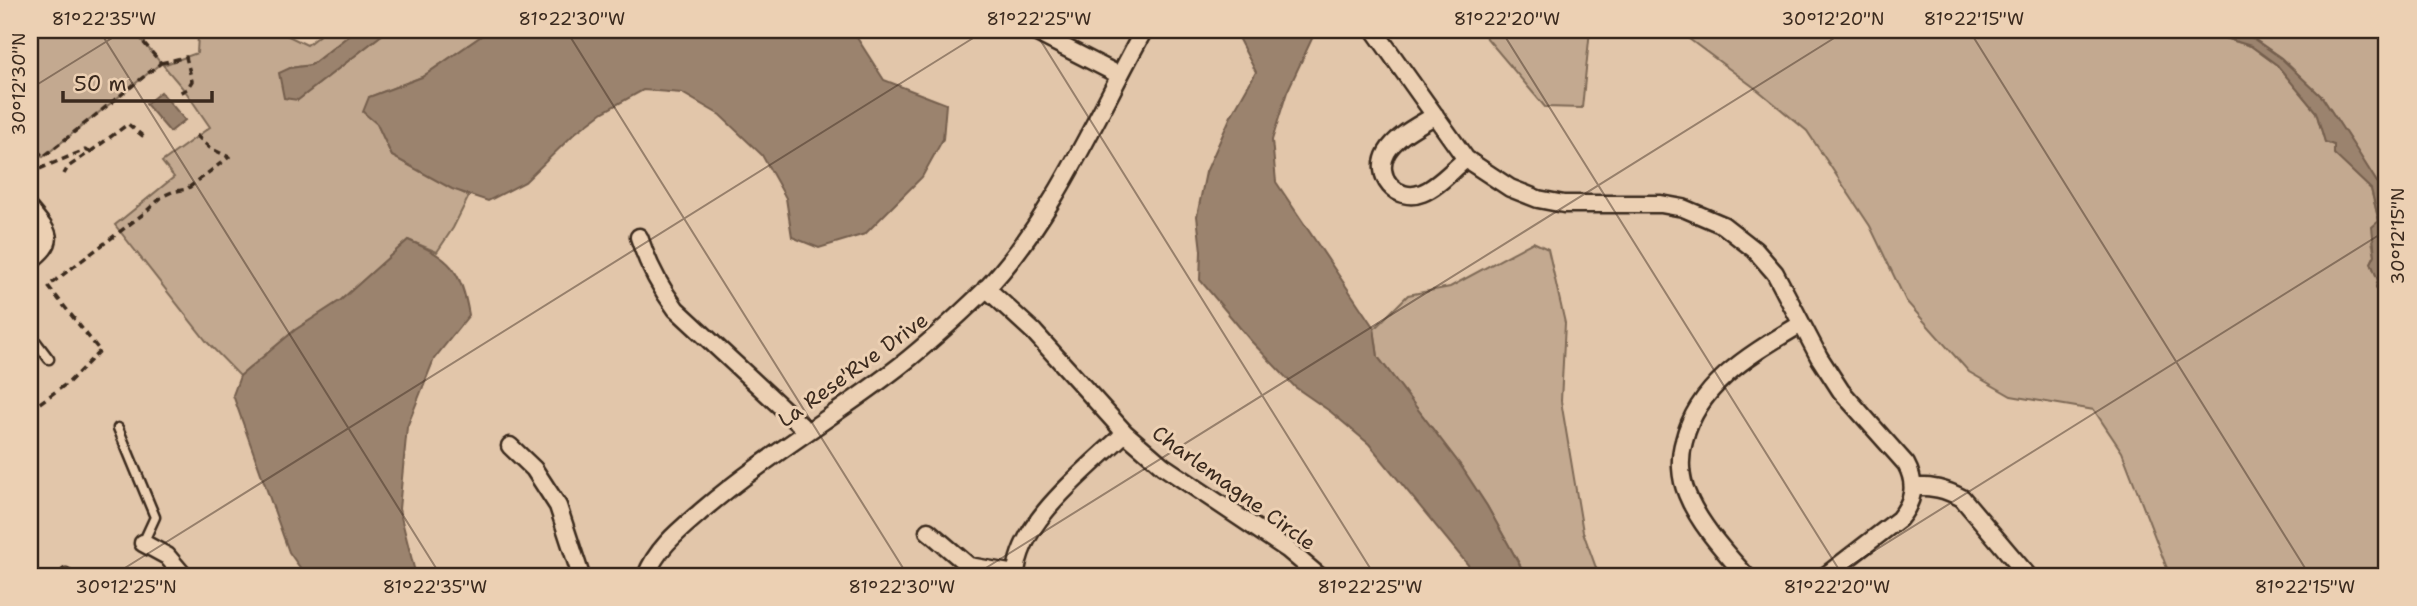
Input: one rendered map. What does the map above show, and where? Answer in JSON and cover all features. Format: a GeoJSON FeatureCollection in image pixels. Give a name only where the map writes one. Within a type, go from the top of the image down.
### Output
{"type":"FeatureCollection","features":[{"type":"Feature","properties":{"kind":"street"},"geometry":{"type":"LineString","coordinates":[[1031,30],[1119,75]]}},
{"type":"Feature","properties":{"kind":"street","name":"La Rese'Rve Drive"},"geometry":{"type":"LineString","coordinates":[[646,576],[657,554],[670,538],[739,481],[900,366],[947,327],[1008,264],[1052,200],[1144,30]]}},
{"type":"Feature","properties":{"kind":"street"},"geometry":{"type":"LineString","coordinates":[[1374,30],[1465,159],[1510,188],[1538,199],[1579,206],[1661,204],[1684,208],[1713,219],[1755,250],[1775,273],[1801,324],[1841,391],[1906,464],[1911,474],[1912,499],[1907,510],[1825,576]]}},
{"type":"Feature","properties":{"kind":"street"},"geometry":{"type":"LineString","coordinates":[[1435,115],[1400,138],[1388,150],[1383,160],[1385,179],[1399,193],[1408,196],[1420,194],[1430,189],[1465,159]]}},
{"type":"Feature","properties":{"kind":"street"},"geometry":{"type":"LineString","coordinates":[[30,210],[48,234],[45,249],[30,261]]}},
{"type":"Feature","properties":{"kind":"street"},"geometry":{"type":"LineString","coordinates":[[639,237],[653,275],[676,309],[807,431]]}},
{"type":"Feature","properties":{"kind":"street","name":"Charlemagne Circle"},"geometry":{"type":"LineString","coordinates":[[986,288],[1034,332],[1125,433],[1163,466],[1287,550],[1319,576]]}},
{"type":"Feature","properties":{"kind":"street"},"geometry":{"type":"LineString","coordinates":[[1746,576],[1696,512],[1686,491],[1681,468],[1687,426],[1707,392],[1760,349],[1801,324]]}},
{"type":"Feature","properties":{"kind":"street","name":"Charlemagne Circle"},"geometry":{"type":"LineString","coordinates":[[928,531],[969,566],[1015,575],[1018,553],[1041,517],[1125,433]]}},
{"type":"Feature","properties":{"kind":"street"},"geometry":{"type":"LineString","coordinates":[[510,446],[539,475],[558,506],[581,576]]}},
{"type":"Feature","properties":{"kind":"street"},"geometry":{"type":"LineString","coordinates":[[1913,487],[1928,486],[1947,490],[1962,498],[2028,576]]}},
{"type":"Feature","properties":{"kind":"street"},"geometry":{"type":"LineString","coordinates":[[142,543],[167,556],[184,576]]}},
{"type":"Feature","properties":{"kind":"lane"},"geometry":{"type":"LineString","coordinates":[[30,334],[49,359]]}},
{"type":"Feature","properties":{"kind":"lane"},"geometry":{"type":"LineString","coordinates":[[118,428],[155,517],[142,543]]}},
{"type":"Feature","properties":{"kind":"path"},"geometry":{"type":"LineString","coordinates":[[133,30],[161,63]]}},
{"type":"Feature","properties":{"kind":"path"},"geometry":{"type":"LineString","coordinates":[[30,140],[43,157],[161,63],[186,57],[192,81],[187,89],[179,93]]}},
{"type":"Feature","properties":{"kind":"path"},"geometry":{"type":"LineString","coordinates":[[64,174],[68,167],[128,124],[144,137]]}},
{"type":"Feature","properties":{"kind":"path"},"geometry":{"type":"LineString","coordinates":[[30,410],[69,382],[100,351],[48,286],[154,203],[172,192],[187,189],[229,157],[210,148],[195,134]]}},
{"type":"Feature","properties":{"kind":"path"},"geometry":{"type":"LineString","coordinates":[[30,169],[32,172],[85,150],[90,152]]}},
{"type":"Feature","properties":{"kind":"shaded area"},"geometry":{"type":"Polygon","coordinates":[[[30,30],[133,30],[161,63],[43,157],[30,140],[30,30]]]}},
{"type":"Feature","properties":{"kind":"shaded area"},"geometry":{"type":"Polygon","coordinates":[[[192,30],[276,30],[307,45],[326,30],[356,30],[311,65],[290,68],[298,100],[388,30],[490,30],[422,77],[369,97],[377,124],[392,156],[469,196],[437,252],[408,240],[341,300],[295,330],[240,376],[207,342],[115,225],[174,177],[162,162],[210,127],[163,65],[197,53],[198,35],[192,30]]]}},
{"type":"Feature","properties":{"kind":"shaded area"},"geometry":{"type":"Polygon","coordinates":[[[356,30],[388,30],[298,100],[284,98],[279,73],[290,68],[311,65],[356,30]]]}},
{"type":"Feature","properties":{"kind":"shaded area"},"geometry":{"type":"Polygon","coordinates":[[[490,30],[852,30],[884,80],[946,104],[943,139],[922,177],[865,234],[819,248],[792,237],[786,198],[762,155],[720,115],[682,93],[643,90],[603,112],[575,133],[525,182],[488,201],[452,189],[392,156],[377,124],[363,112],[369,97],[422,77],[490,30]]]}},
{"type":"Feature","properties":{"kind":"shaded area"},"geometry":{"type":"Polygon","coordinates":[[[1234,30],[1316,30],[1287,92],[1272,140],[1276,182],[1374,328],[1378,357],[1461,466],[1526,576],[1477,576],[1369,444],[1331,412],[1295,387],[1251,341],[1200,280],[1201,251],[1197,216],[1206,172],[1231,116],[1256,72],[1234,30]]]}},
{"type":"Feature","properties":{"kind":"shaded area"},"geometry":{"type":"Polygon","coordinates":[[[1480,30],[1590,30],[1582,108],[1545,107],[1480,30]]]}},
{"type":"Feature","properties":{"kind":"shaded area"},"geometry":{"type":"Polygon","coordinates":[[[1677,30],[2198,30],[2251,46],[2277,65],[2316,112],[2325,142],[2334,145],[2335,154],[2371,189],[2379,222],[2372,241],[2375,255],[2371,263],[2378,280],[2376,287],[2387,305],[2387,576],[2170,576],[2122,452],[2094,410],[2011,396],[1969,372],[1906,301],[1870,226],[1807,131],[1759,91],[1677,30]]]}},
{"type":"Feature","properties":{"kind":"shaded area"},"geometry":{"type":"Polygon","coordinates":[[[2198,30],[2241,30],[2281,58],[2322,97],[2378,184],[2387,222],[2387,305],[2376,287],[2378,280],[2371,263],[2375,255],[2372,227],[2379,221],[2371,189],[2334,154],[2334,145],[2325,142],[2316,112],[2277,65],[2251,46],[2198,30]]]}},
{"type":"Feature","properties":{"kind":"shaded area"},"geometry":{"type":"Polygon","coordinates":[[[2241,30],[2387,30],[2387,222],[2378,184],[2322,97],[2281,58],[2241,30]]]}},
{"type":"Feature","properties":{"kind":"shaded area"},"geometry":{"type":"Polygon","coordinates":[[[161,92],[185,120],[170,132],[146,104],[161,92]]]}},
{"type":"Feature","properties":{"kind":"shaded area"},"geometry":{"type":"Polygon","coordinates":[[[408,240],[434,253],[451,267],[462,286],[469,315],[434,359],[407,427],[399,509],[416,576],[306,576],[289,552],[233,395],[240,376],[295,330],[341,300],[408,240]]]}},
{"type":"Feature","properties":{"kind":"shaded area"},"geometry":{"type":"Polygon","coordinates":[[[1533,242],[1548,249],[1565,323],[1561,401],[1583,532],[1599,576],[1526,576],[1461,466],[1378,357],[1374,329],[1408,295],[1450,287],[1533,242]]]}}]}
